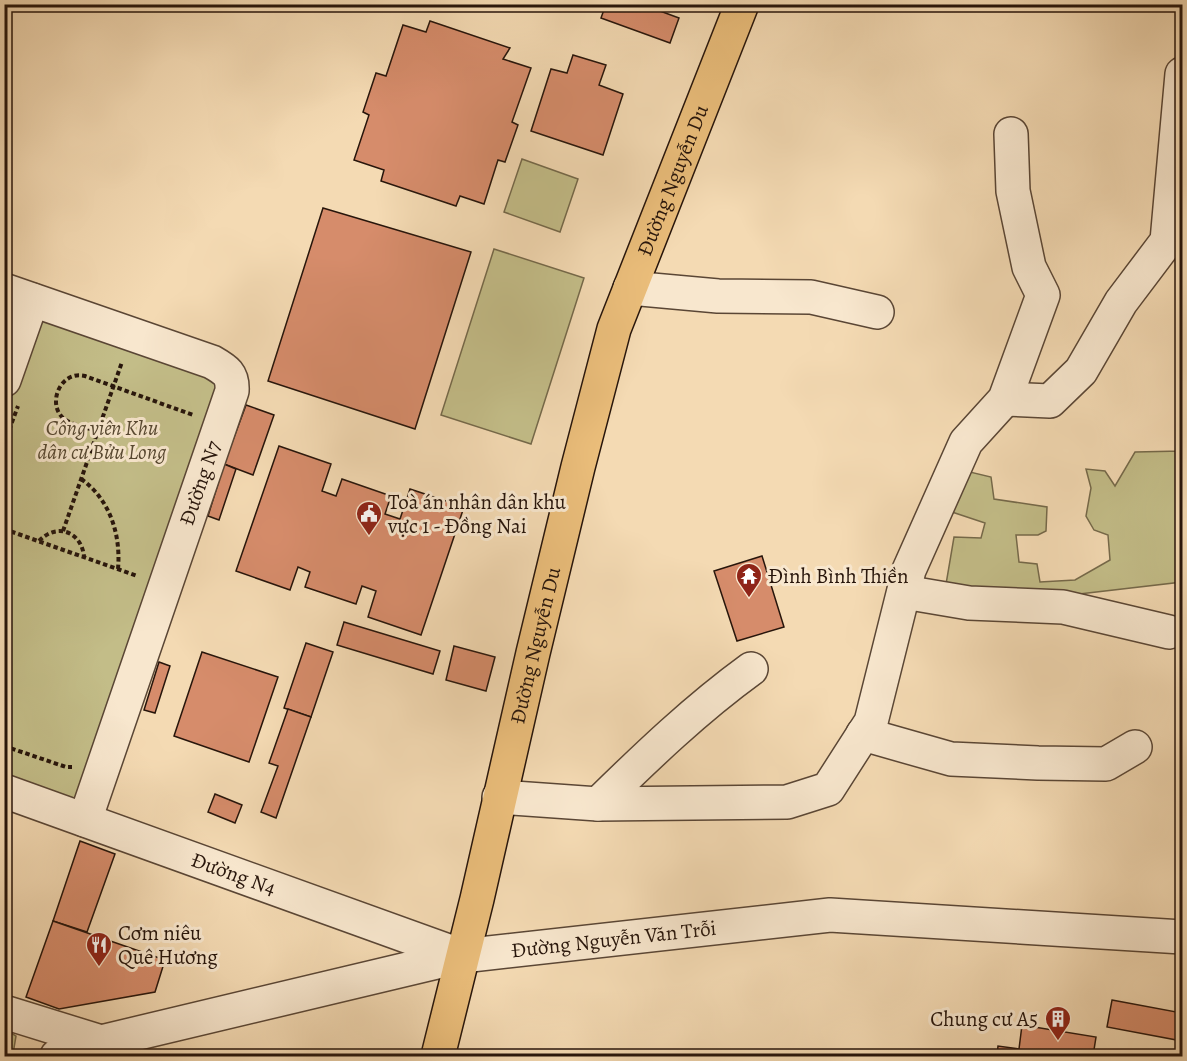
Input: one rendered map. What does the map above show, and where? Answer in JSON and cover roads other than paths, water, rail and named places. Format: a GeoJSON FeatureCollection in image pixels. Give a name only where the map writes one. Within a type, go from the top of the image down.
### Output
{"type":"FeatureCollection","features":[{"type":"Feature","properties":{"kind":"main road","name":"Đường Nguyễn Du"},"geometry":{"type":"LineString","coordinates":[[438,1056],[578,467],[614,329],[738,5]]}},
{"type":"Feature","properties":{"kind":"street"},"geometry":{"type":"LineString","coordinates":[[1005,399],[1050,401],[1081,371],[1121,302],[1175,242],[1182,74]]}},
{"type":"Feature","properties":{"kind":"street"},"geometry":{"type":"LineString","coordinates":[[500,797],[598,804],[787,802],[828,789],[871,722],[909,570],[966,442],[1005,399],[1043,295],[1029,267],[1013,191],[1011,134]]}},
{"type":"Feature","properties":{"kind":"street"},"geometry":{"type":"LineString","coordinates":[[630,288],[718,296],[811,297],[876,312]]}},
{"type":"Feature","properties":{"kind":"street"},"geometry":{"type":"LineString","coordinates":[[12,391],[18,295]]}},
{"type":"Feature","properties":{"kind":"street","name":"Đường N7"},"geometry":{"type":"LineString","coordinates":[[18,295],[212,362],[226,370],[233,382],[232,391],[85,820]]}},
{"type":"Feature","properties":{"kind":"street"},"geometry":{"type":"LineString","coordinates":[[904,592],[969,603],[1064,607],[1169,632]]}},
{"type":"Feature","properties":{"kind":"street"},"geometry":{"type":"LineString","coordinates":[[598,804],[663,741],[751,669]]}},
{"type":"Feature","properties":{"kind":"street"},"geometry":{"type":"LineString","coordinates":[[863,734],[951,759],[1106,764],[1135,747]]}},
{"type":"Feature","properties":{"kind":"street","name":"Đường N4"},"geometry":{"type":"LineString","coordinates":[[4,791],[462,956]]}},
{"type":"Feature","properties":{"kind":"street","name":"Đường Nguyễn Văn Trỗi"},"geometry":{"type":"LineString","coordinates":[[57,1056],[101,1042],[462,956],[830,915],[1182,937]]}},
{"type":"Feature","properties":{"kind":"street"},"geometry":{"type":"LineString","coordinates":[[4,1012],[101,1042]]}},
{"type":"Feature","properties":{"kind":"place","name":"Toà án nhân dân khu vực 1 - Đồng Nai"},"geometry":{"type":"Point","coordinates":[369,537]}},
{"type":"Feature","properties":{"kind":"place","name":"Đình Bình Thiền"},"geometry":{"type":"Point","coordinates":[749,599]}},
{"type":"Feature","properties":{"kind":"place","name":"Cơm niêu Quê Hương"},"geometry":{"type":"Point","coordinates":[99,968]}},
{"type":"Feature","properties":{"kind":"place","name":"Chung cư A5"},"geometry":{"type":"Point","coordinates":[1058,1042]}},
{"type":"Feature","properties":{"kind":"park label","name":"Công viên Khu dân cư Bửu Long"},"geometry":{"type":"Point","coordinates":[102,440]}}]}
